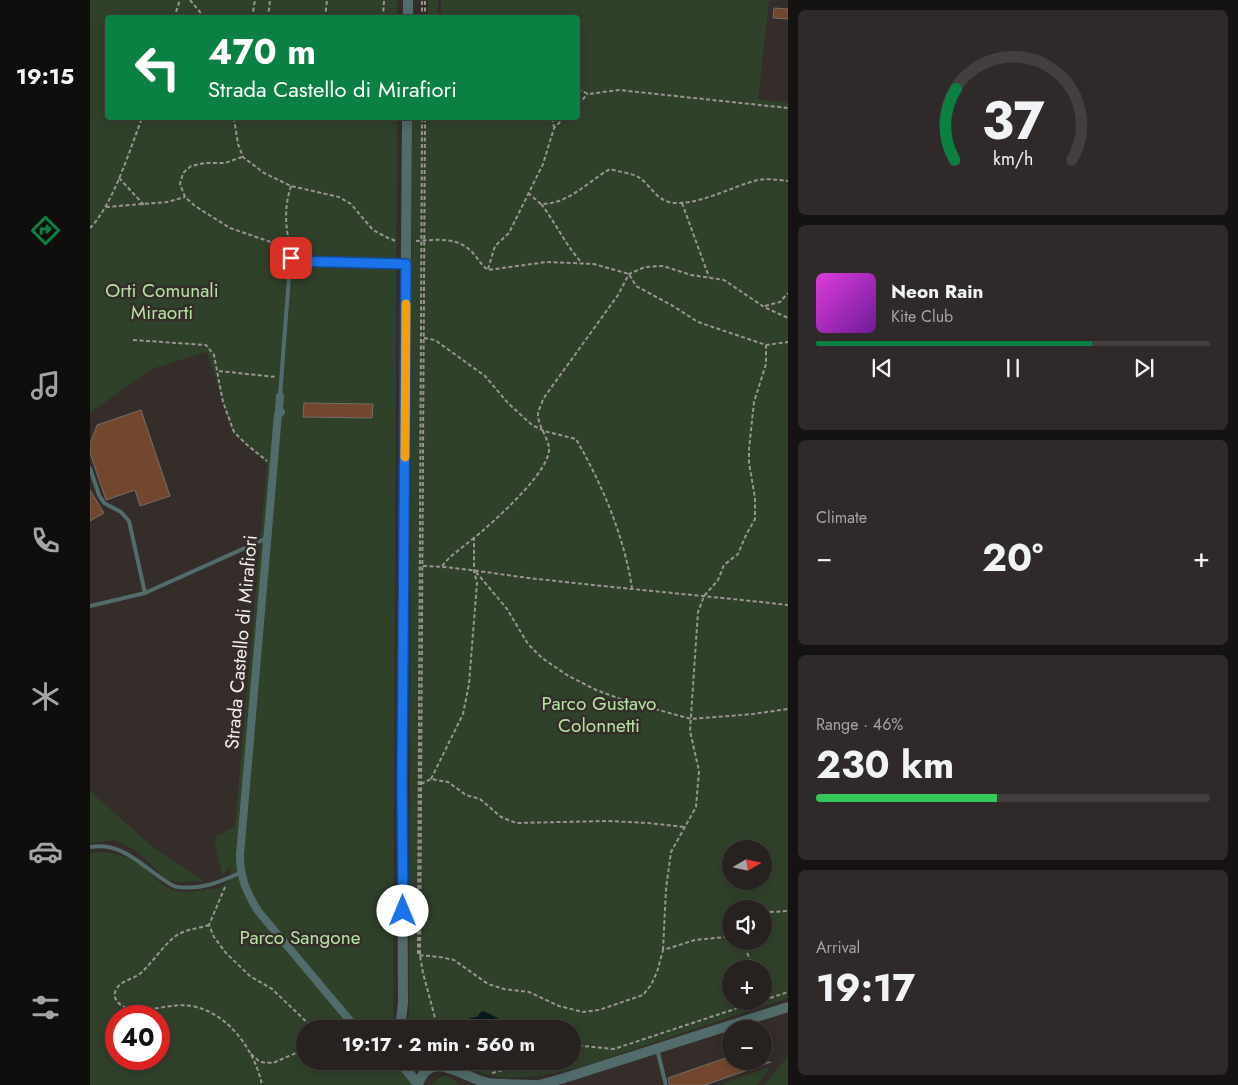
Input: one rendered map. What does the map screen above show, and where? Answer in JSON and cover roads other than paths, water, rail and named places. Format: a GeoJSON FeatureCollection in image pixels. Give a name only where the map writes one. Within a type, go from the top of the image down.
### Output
{"type":"FeatureCollection","features":[{"type":"Feature","properties":{"kind":"street"},"geometry":{"type":"LineString","coordinates":[[408,0],[408,15]]}},
{"type":"Feature","properties":{"kind":"street"},"geometry":{"type":"LineString","coordinates":[[405,1020],[403,1003],[402,783],[407,120]]}},
{"type":"Feature","properties":{"kind":"street","name":"Strada Castello di Mirafiori"},"geometry":{"type":"LineString","coordinates":[[280,396],[240,855],[240,873],[258,911],[349,1020]]}},
{"type":"Feature","properties":{"kind":"street"},"geometry":{"type":"LineString","coordinates":[[401,1020],[403,1003]]}},
{"type":"Feature","properties":{"kind":"street"},"geometry":{"type":"LineString","coordinates":[[454,1070],[488,1083],[537,1085],[788,1007]]}},
{"type":"Feature","properties":{"kind":"street"},"geometry":{"type":"LineString","coordinates":[[408,1070],[418,1085]]}},
{"type":"Feature","properties":{"kind":"street"},"geometry":{"type":"LineString","coordinates":[[418,1085],[425,1070]]}},
{"type":"Feature","properties":{"kind":"street"},"geometry":{"type":"LineString","coordinates":[[464,1075],[468,1085]]}},
{"type":"Feature","properties":{"kind":"lane","name":"Strada Castello di Mirafiori"},"geometry":{"type":"LineString","coordinates":[[280,396],[292,262],[406,264]]}},
{"type":"Feature","properties":{"kind":"lane"},"geometry":{"type":"LineString","coordinates":[[90,468],[99,495],[104,503],[121,512],[129,521],[145,593]]}},
{"type":"Feature","properties":{"kind":"lane"},"geometry":{"type":"LineString","coordinates":[[90,606],[145,593],[267,538]]}},
{"type":"Feature","properties":{"kind":"lane"},"geometry":{"type":"LineString","coordinates":[[90,847],[113,847],[127,853],[175,888],[217,884],[240,873]]}},
{"type":"Feature","properties":{"kind":"lane"},"geometry":{"type":"LineString","coordinates":[[657,1049],[666,1085]]}},
{"type":"Feature","properties":{"kind":"water"},"geometry":{"type":"Polygon","coordinates":[[[482,1011],[499,1020],[469,1020],[470,1018],[477,1017],[482,1011]]]}},
{"type":"Feature","properties":{"kind":"park label","name":"Orti Comunali Miraorti"},"geometry":{"type":"Point","coordinates":[162,301]}},
{"type":"Feature","properties":{"kind":"park label","name":"Parco Gustavo Colonnetti"},"geometry":{"type":"Point","coordinates":[599,714]}},
{"type":"Feature","properties":{"kind":"park label","name":"Parco Sangone"},"geometry":{"type":"Point","coordinates":[300,937]}}]}
